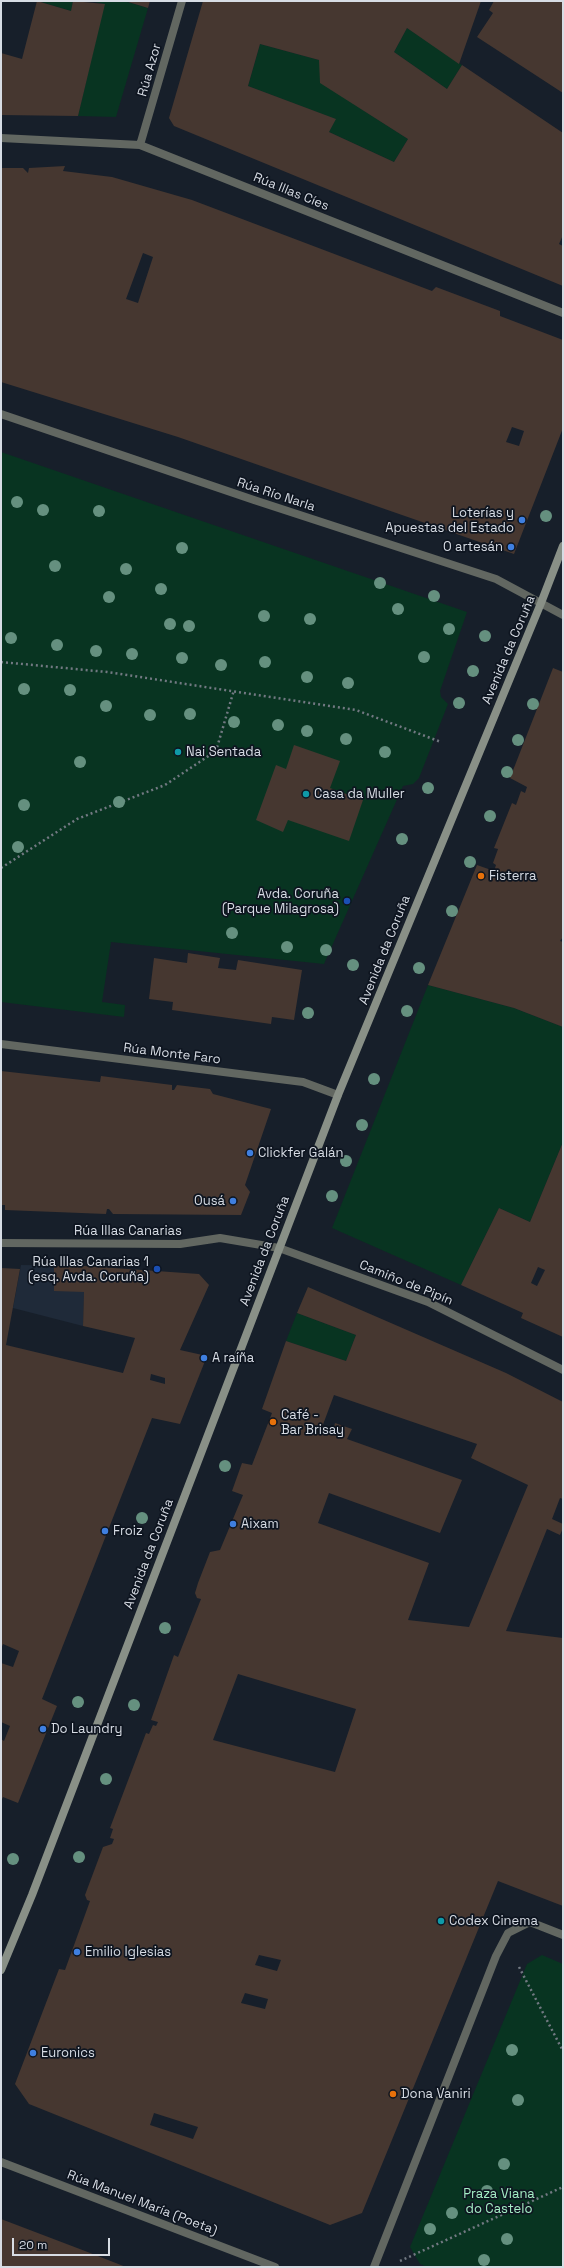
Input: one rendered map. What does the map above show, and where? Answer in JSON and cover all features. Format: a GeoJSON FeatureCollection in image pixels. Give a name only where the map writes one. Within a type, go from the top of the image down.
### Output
{"type":"FeatureCollection","features":[{"type":"Feature","properties":{"kind":"street","name":"Rúa Azor"},"geometry":{"type":"LineString","coordinates":[[140,145],[182,1]]}},
{"type":"Feature","properties":{"kind":"street","name":"Rúa Illas Cíes"},"geometry":{"type":"LineString","coordinates":[[1,138],[140,145],[563,313]]}},
{"type":"Feature","properties":{"kind":"street","name":"Rúa Río Narla"},"geometry":{"type":"LineString","coordinates":[[1,414],[254,500],[496,579],[541,604],[563,614]]}},
{"type":"Feature","properties":{"kind":"street","name":"Avenida da Coruña"},"geometry":{"type":"LineString","coordinates":[[1,1970],[32,1895],[338,1094],[541,604],[563,546]]}},
{"type":"Feature","properties":{"kind":"street","name":"Rúa Monte Faro"},"geometry":{"type":"LineString","coordinates":[[1,1044],[303,1082],[338,1094]]}},
{"type":"Feature","properties":{"kind":"street","name":"Rúa Illas Canarias"},"geometry":{"type":"LineString","coordinates":[[1,1243],[180,1244],[220,1238],[279,1248]]}},
{"type":"Feature","properties":{"kind":"street","name":"Camiño de Pipín"},"geometry":{"type":"LineString","coordinates":[[279,1248],[428,1302],[563,1370]]}},
{"type":"Feature","properties":{"kind":"street"},"geometry":{"type":"LineString","coordinates":[[374,2267],[496,1956],[508,1932],[530,1922],[563,1935]]}},
{"type":"Feature","properties":{"kind":"street","name":"Rúa Manuel María (Poeta)"},"geometry":{"type":"LineString","coordinates":[[1,2162],[275,2267]]}},
{"type":"Feature","properties":{"kind":"path"},"geometry":{"type":"LineString","coordinates":[[1,662],[107,672],[234,690],[356,710],[441,742]]}},
{"type":"Feature","properties":{"kind":"path"},"geometry":{"type":"LineString","coordinates":[[1,868],[77,819],[164,785],[216,751],[234,690]]}},
{"type":"Feature","properties":{"kind":"path"},"geometry":{"type":"LineString","coordinates":[[519,1967],[563,2051]]}},
{"type":"Feature","properties":{"kind":"path"},"geometry":{"type":"LineString","coordinates":[[400,2261],[563,2187]]}},
{"type":"Feature","properties":{"kind":"shaded area"},"geometry":{"type":"Polygon","coordinates":[[[21,1265],[85,1266],[83,1326],[13,1308],[21,1265]]]}},
{"type":"Feature","properties":{"kind":"green space"},"geometry":{"type":"Polygon","coordinates":[[[38,1],[73,1],[71,11],[38,1]]]}},
{"type":"Feature","properties":{"kind":"green space"},"geometry":{"type":"Polygon","coordinates":[[[91,1],[124,1],[148,8],[116,117],[78,116],[104,4],[91,1]]]}},
{"type":"Feature","properties":{"kind":"green space"},"geometry":{"type":"Polygon","coordinates":[[[407,28],[462,65],[447,89],[394,52],[407,28]]]}},
{"type":"Feature","properties":{"kind":"green space"},"geometry":{"type":"Polygon","coordinates":[[[260,44],[319,60],[346,99],[408,139],[394,162],[329,132],[335,119],[248,86],[260,44]]]}},
{"type":"Feature","properties":{"kind":"green space"},"geometry":{"type":"Polygon","coordinates":[[[1,452],[467,612],[440,691],[441,697],[448,704],[419,778],[413,784],[403,786],[324,964],[111,942],[102,1002],[125,1005],[124,1017],[1,1002],[1,452]]]}},
{"type":"Feature","properties":{"kind":"green space"},"geometry":{"type":"Polygon","coordinates":[[[428,985],[514,1008],[563,1027],[563,1142],[530,1222],[499,1208],[461,1285],[332,1228],[428,985]]]}},
{"type":"Feature","properties":{"kind":"green space"},"geometry":{"type":"Polygon","coordinates":[[[297,1313],[356,1335],[346,1361],[286,1341],[297,1313]]]}},
{"type":"Feature","properties":{"kind":"green space","name":"Praza Viana do Castelo"},"geometry":{"type":"Polygon","coordinates":[[[542,1955],[563,1964],[563,2267],[427,2267],[420,2264],[410,2247],[527,1964],[542,1955]]]}},
{"type":"Feature","properties":{"kind":"building"},"geometry":{"type":"Polygon","coordinates":[[[37,1],[71,11],[73,1],[105,4],[78,116],[1,115],[1,53],[22,59],[37,1]]]}},
{"type":"Feature","properties":{"kind":"building"},"geometry":{"type":"Polygon","coordinates":[[[125,1],[150,1],[148,8],[125,1]]]}},
{"type":"Feature","properties":{"kind":"building"},"geometry":{"type":"Polygon","coordinates":[[[203,1],[481,1],[459,64],[407,28],[394,52],[447,89],[462,65],[563,133],[563,235],[559,244],[563,246],[563,286],[174,126],[169,118],[203,1]],[[260,44],[248,86],[336,119],[329,132],[394,162],[408,139],[320,83],[319,60],[260,44]]]}},
{"type":"Feature","properties":{"kind":"building"},"geometry":{"type":"Polygon","coordinates":[[[494,1],[563,1],[563,93],[477,37],[493,13],[489,10],[494,1]]]}},
{"type":"Feature","properties":{"kind":"building"},"geometry":{"type":"Polygon","coordinates":[[[65,166],[63,171],[112,177],[192,200],[432,291],[436,287],[500,311],[500,316],[563,340],[563,428],[514,554],[178,437],[1,382],[1,168],[23,168],[28,173],[29,168],[65,166]],[[143,253],[126,299],[138,303],[153,257],[143,253]],[[512,427],[506,442],[519,446],[524,431],[512,427]]]}},
{"type":"Feature","properties":{"kind":"building"},"geometry":{"type":"Polygon","coordinates":[[[553,668],[563,672],[563,937],[560,941],[563,942],[563,1027],[514,1008],[428,985],[477,865],[494,871],[496,865],[493,863],[498,849],[494,848],[512,803],[516,805],[521,791],[525,793],[527,787],[510,778],[553,668]]]}},
{"type":"Feature","properties":{"kind":"building","name":"Casa da Muller"},"geometry":{"type":"Polygon","coordinates":[[[294,745],[340,761],[330,788],[363,800],[349,841],[288,820],[283,832],[256,820],[276,765],[286,769],[294,745]]]}},
{"type":"Feature","properties":{"kind":"building"},"geometry":{"type":"Polygon","coordinates":[[[188,953],[220,958],[218,968],[236,970],[238,960],[302,970],[294,1020],[272,1017],[271,1024],[172,1010],[173,1002],[149,999],[154,958],[187,963],[188,953]]]}},
{"type":"Feature","properties":{"kind":"building"},"geometry":{"type":"Polygon","coordinates":[[[1,1071],[100,1082],[101,1076],[172,1085],[172,1090],[174,1090],[177,1085],[210,1089],[213,1094],[271,1109],[245,1185],[250,1192],[241,1215],[113,1214],[109,1209],[107,1209],[106,1214],[5,1210],[5,1205],[1,1205],[1,1071]]]}},
{"type":"Feature","properties":{"kind":"building"},"geometry":{"type":"Polygon","coordinates":[[[563,1142],[563,1337],[521,1318],[523,1313],[461,1285],[499,1208],[530,1222],[563,1142]],[[538,1267],[531,1283],[537,1286],[545,1270],[538,1267]]]}},
{"type":"Feature","properties":{"kind":"building"},"geometry":{"type":"Polygon","coordinates":[[[54,1266],[85,1266],[199,1274],[209,1285],[180,1350],[207,1356],[180,1424],[152,1418],[42,1699],[57,1706],[18,1803],[3,1797],[1,1801],[1,1739],[4,1741],[10,1726],[1,1722],[1,1663],[13,1667],[19,1651],[3,1644],[1,1649],[1,1268],[20,1269],[6,1345],[123,1373],[135,1338],[83,1326],[84,1292],[54,1291],[54,1266]],[[151,1374],[150,1380],[165,1384],[165,1378],[151,1374]]]}},
{"type":"Feature","properties":{"kind":"building"},"geometry":{"type":"Polygon","coordinates":[[[308,1287],[506,1373],[563,1402],[563,1499],[560,1498],[552,1519],[563,1524],[563,1528],[560,1535],[547,1529],[506,1631],[563,1638],[563,1906],[498,1881],[362,2213],[330,2225],[29,2104],[15,2084],[59,1969],[65,1970],[90,1901],[87,1900],[85,1895],[103,1847],[112,1844],[114,1839],[110,1838],[113,1829],[110,1828],[146,1733],[149,1734],[153,1725],[156,1726],[158,1722],[151,1720],[174,1655],[178,1657],[201,1599],[197,1598],[195,1593],[210,1552],[220,1550],[243,1495],[232,1491],[242,1463],[252,1465],[272,1413],[262,1409],[286,1341],[346,1361],[356,1335],[297,1313],[308,1287]],[[334,1395],[321,1430],[332,1434],[335,1423],[352,1429],[347,1439],[462,1480],[440,1533],[329,1493],[318,1523],[429,1563],[408,1620],[469,1627],[528,1485],[471,1458],[477,1444],[334,1395]],[[238,1674],[213,1740],[335,1772],[356,1709],[238,1674]],[[259,1955],[255,1965],[277,1971],[281,1960],[259,1955]],[[245,1993],[241,2003],[265,2009],[268,1999],[245,1993]],[[154,2113],[150,2125],[193,2139],[198,2127],[154,2113]]]}},
{"type":"Feature","properties":{"kind":"building"},"geometry":{"type":"Polygon","coordinates":[[[1,2219],[85,2251],[126,2267],[1,2267],[1,2219]]]}},
{"type":"Feature","properties":{"kind":"place","name":"Loterías y Apuestas del Estado"},"geometry":{"type":"Point","coordinates":[522,520]}},
{"type":"Feature","properties":{"kind":"place","name":"O artesán"},"geometry":{"type":"Point","coordinates":[511,547]}},
{"type":"Feature","properties":{"kind":"place","name":"Nai Sentada"},"geometry":{"type":"Point","coordinates":[178,752]}},
{"type":"Feature","properties":{"kind":"place","name":"Casa da Muller"},"geometry":{"type":"Point","coordinates":[306,794]}},
{"type":"Feature","properties":{"kind":"place","name":"Fisterra"},"geometry":{"type":"Point","coordinates":[481,876]}},
{"type":"Feature","properties":{"kind":"place","name":"Avda. Coruña (Parque Milagrosa)"},"geometry":{"type":"Point","coordinates":[347,901]}},
{"type":"Feature","properties":{"kind":"place","name":"Clickfer Galán"},"geometry":{"type":"Point","coordinates":[250,1153]}},
{"type":"Feature","properties":{"kind":"place","name":"Ousá"},"geometry":{"type":"Point","coordinates":[233,1201]}},
{"type":"Feature","properties":{"kind":"place","name":"Rúa Illas Canarias 1 (esq. Avda. Coruña)"},"geometry":{"type":"Point","coordinates":[157,1269]}},
{"type":"Feature","properties":{"kind":"place","name":"A raíña"},"geometry":{"type":"Point","coordinates":[204,1358]}},
{"type":"Feature","properties":{"kind":"place","name":"Café - Bar Brisay"},"geometry":{"type":"Point","coordinates":[273,1422]}},
{"type":"Feature","properties":{"kind":"place","name":"Aixam"},"geometry":{"type":"Point","coordinates":[233,1524]}},
{"type":"Feature","properties":{"kind":"place","name":"Froiz"},"geometry":{"type":"Point","coordinates":[105,1531]}},
{"type":"Feature","properties":{"kind":"place","name":"Do Laundry"},"geometry":{"type":"Point","coordinates":[43,1729]}},
{"type":"Feature","properties":{"kind":"place","name":"Codex Cinema"},"geometry":{"type":"Point","coordinates":[441,1921]}},
{"type":"Feature","properties":{"kind":"place","name":"Emilio Iglesias"},"geometry":{"type":"Point","coordinates":[77,1952]}},
{"type":"Feature","properties":{"kind":"place","name":"Euronics"},"geometry":{"type":"Point","coordinates":[33,2053]}},
{"type":"Feature","properties":{"kind":"place","name":"Dona Vaniri"},"geometry":{"type":"Point","coordinates":[393,2094]}}]}
